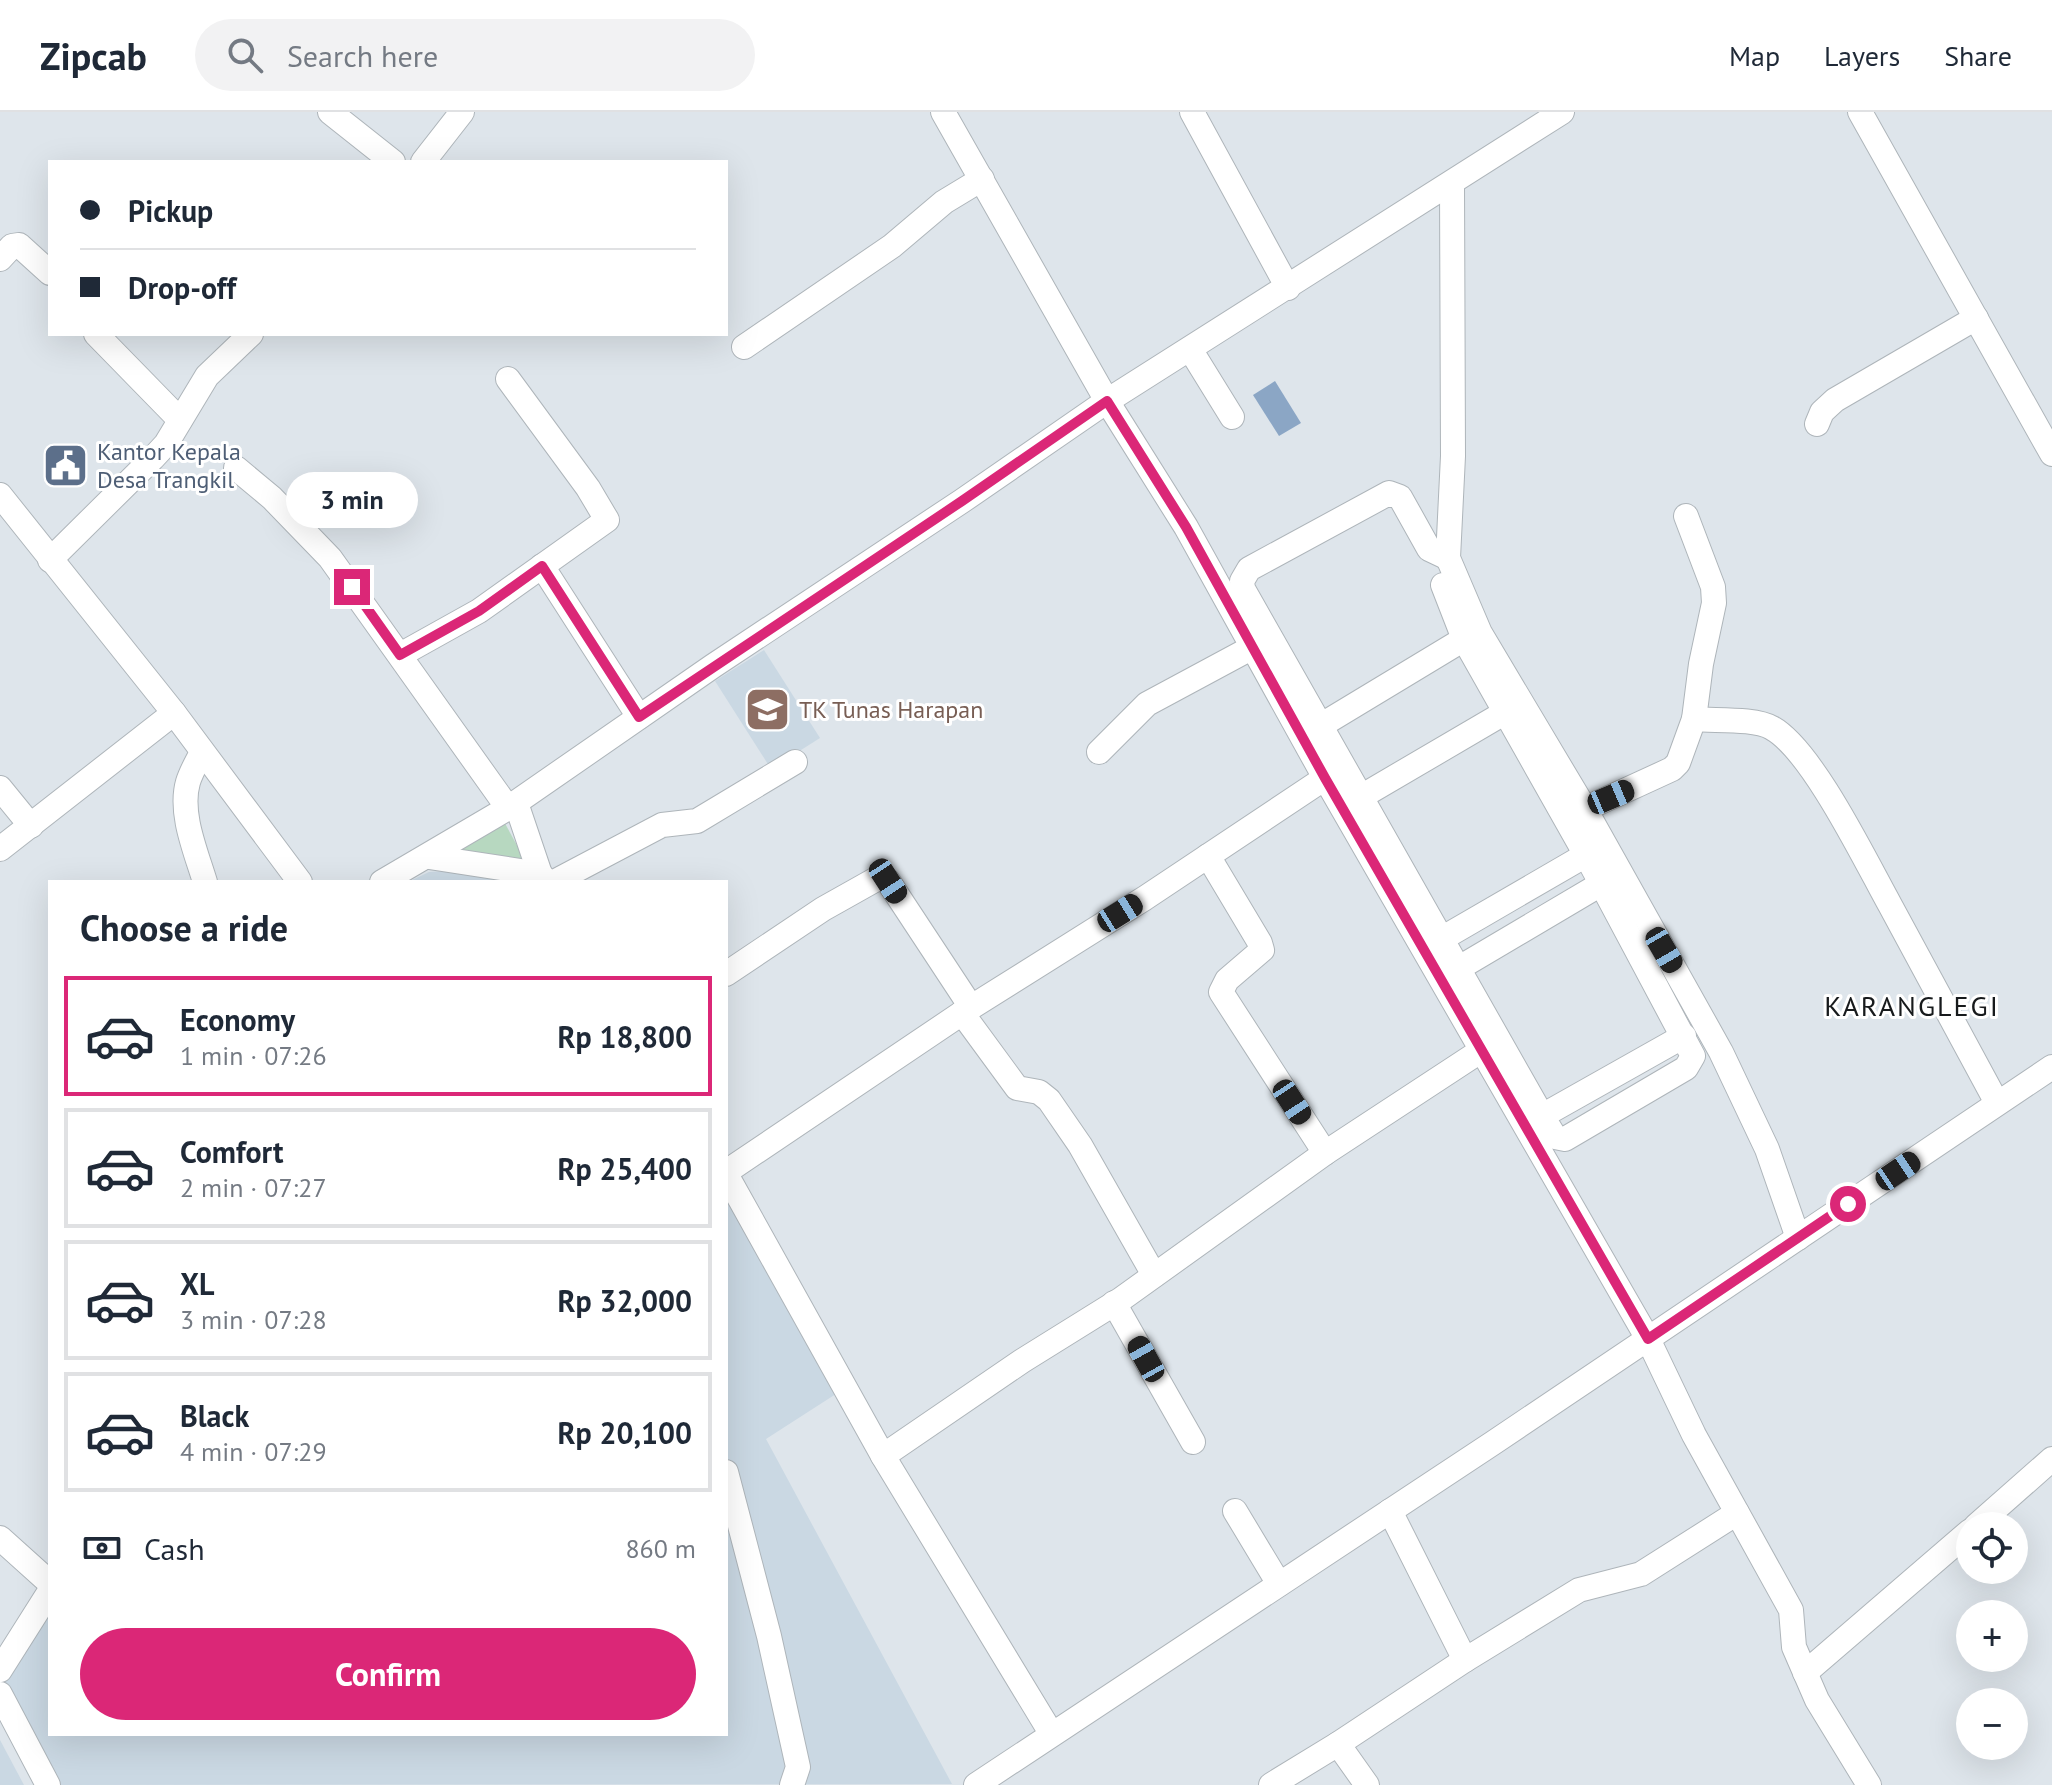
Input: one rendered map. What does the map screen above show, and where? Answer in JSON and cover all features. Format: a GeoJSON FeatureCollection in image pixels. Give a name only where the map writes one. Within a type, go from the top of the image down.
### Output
{"type":"FeatureCollection","features":[{"type":"Feature","properties":{"kind":"street"},"geometry":{"type":"LineString","coordinates":[[330,112],[390,160]]}},
{"type":"Feature","properties":{"kind":"street"},"geometry":{"type":"LineString","coordinates":[[425,160],[462,112]]}},
{"type":"Feature","properties":{"kind":"street"},"geometry":{"type":"LineString","coordinates":[[943,112],[1107,401],[1186,527],[1325,778],[1648,1339],[1694,1435],[1791,1610],[1794,1647],[1817,1700],[1869,1785]]}},
{"type":"Feature","properties":{"kind":"street"},"geometry":{"type":"LineString","coordinates":[[1192,112],[1288,288]]}},
{"type":"Feature","properties":{"kind":"street"},"geometry":{"type":"LineString","coordinates":[[386,880],[512,805],[1107,401],[1562,112]]}},
{"type":"Feature","properties":{"kind":"street"},"geometry":{"type":"LineString","coordinates":[[1860,112],[2052,454]]}},
{"type":"Feature","properties":{"kind":"street"},"geometry":{"type":"LineString","coordinates":[[744,347],[892,246],[944,202],[982,179]]}},
{"type":"Feature","properties":{"kind":"street"},"geometry":{"type":"LineString","coordinates":[[1452,184],[1453,456],[1439,554],[1464,639],[1684,1036],[1693,1056],[1686,1068],[1565,1139],[1555,1137],[1443,938],[1359,798],[1243,589],[1244,575],[1249,569],[1389,493],[1400,497],[1439,554],[1480,633],[1585,809],[1721,1052],[1767,1149],[1798,1238]]}},
{"type":"Feature","properties":{"kind":"street"},"geometry":{"type":"LineString","coordinates":[[0,259],[12,246],[19,245],[48,271]]}},
{"type":"Feature","properties":{"kind":"street"},"geometry":{"type":"LineString","coordinates":[[1817,424],[1822,412],[1835,400],[1976,318]]}},
{"type":"Feature","properties":{"kind":"street"},"geometry":{"type":"LineString","coordinates":[[98,336],[180,420]]}},
{"type":"Feature","properties":{"kind":"street"},"geometry":{"type":"LineString","coordinates":[[50,560],[166,444],[207,376],[249,336]]}},
{"type":"Feature","properties":{"kind":"street"},"geometry":{"type":"LineString","coordinates":[[1190,349],[1232,417]]}},
{"type":"Feature","properties":{"kind":"street"},"geometry":{"type":"LineString","coordinates":[[400,655],[479,611],[607,520],[588,488],[508,379]]}},
{"type":"Feature","properties":{"kind":"street"},"geometry":{"type":"LineString","coordinates":[[236,468],[306,531],[352,587],[512,805],[547,879]]}},
{"type":"Feature","properties":{"kind":"street"},"geometry":{"type":"LineString","coordinates":[[0,495],[174,713],[298,880]]}},
{"type":"Feature","properties":{"kind":"street"},"geometry":{"type":"LineString","coordinates":[[1585,809],[1672,769],[1678,763],[1694,719],[1701,664],[1714,603],[1713,587],[1686,516]]}},
{"type":"Feature","properties":{"kind":"street"},"geometry":{"type":"LineString","coordinates":[[542,566],[639,717]]}},
{"type":"Feature","properties":{"kind":"street"},"geometry":{"type":"LineString","coordinates":[[1320,726],[1464,639]]}},
{"type":"Feature","properties":{"kind":"street"},"geometry":{"type":"LineString","coordinates":[[1099,752],[1147,704],[1253,647]]}},
{"type":"Feature","properties":{"kind":"street"},"geometry":{"type":"LineString","coordinates":[[0,849],[174,713]]}},
{"type":"Feature","properties":{"kind":"street"},"geometry":{"type":"LineString","coordinates":[[1359,798],[1504,713]]}},
{"type":"Feature","properties":{"kind":"street"},"geometry":{"type":"LineString","coordinates":[[1694,719],[1752,722],[1770,726],[1789,740],[1849,829],[1997,1103]]}},
{"type":"Feature","properties":{"kind":"street"},"geometry":{"type":"LineString","coordinates":[[202,752],[188,781],[186,798],[188,822],[204,880]]}},
{"type":"Feature","properties":{"kind":"street"},"geometry":{"type":"LineString","coordinates":[[429,857],[547,879],[662,825],[697,821],[795,762]]}},
{"type":"Feature","properties":{"kind":"street"},"geometry":{"type":"LineString","coordinates":[[728,1172],[966,1010],[1325,778]]}},
{"type":"Feature","properties":{"kind":"street"},"geometry":{"type":"LineString","coordinates":[[0,788],[31,826]]}},
{"type":"Feature","properties":{"kind":"street"},"geometry":{"type":"LineString","coordinates":[[1443,938],[1586,855]]}},
{"type":"Feature","properties":{"kind":"street"},"geometry":{"type":"LineString","coordinates":[[1208,856],[1262,950],[1227,980],[1221,992],[1325,1153]]}},
{"type":"Feature","properties":{"kind":"street"},"geometry":{"type":"LineString","coordinates":[[728,973],[823,909],[880,877],[888,881],[1017,1088],[1039,1092],[1049,1100],[1080,1145],[1154,1275]]}},
{"type":"Feature","properties":{"kind":"street"},"geometry":{"type":"LineString","coordinates":[[1459,968],[1601,884]]}},
{"type":"Feature","properties":{"kind":"street"},"geometry":{"type":"LineString","coordinates":[[883,1456],[1022,1361],[1114,1303],[1325,1153],[1482,1050]]}},
{"type":"Feature","properties":{"kind":"street"},"geometry":{"type":"LineString","coordinates":[[985,1783],[1051,1733],[1390,1511],[2052,1067]]}},
{"type":"Feature","properties":{"kind":"street"},"geometry":{"type":"LineString","coordinates":[[728,1177],[883,1456],[1051,1733]]}},
{"type":"Feature","properties":{"kind":"street"},"geometry":{"type":"LineString","coordinates":[[1114,1303],[1193,1442]]}},
{"type":"Feature","properties":{"kind":"street"},"geometry":{"type":"LineString","coordinates":[[1992,1512],[2052,1459]]}},
{"type":"Feature","properties":{"kind":"street"},"geometry":{"type":"LineString","coordinates":[[728,1480],[769,1636],[798,1767],[792,1785]]}},
{"type":"Feature","properties":{"kind":"street"},"geometry":{"type":"LineString","coordinates":[[1235,1511],[1279,1584]]}},
{"type":"Feature","properties":{"kind":"street"},"geometry":{"type":"LineString","coordinates":[[1390,1511],[1465,1660]]}},
{"type":"Feature","properties":{"kind":"street"},"geometry":{"type":"LineString","coordinates":[[1271,1785],[1579,1590],[1641,1574],[1737,1513]]}},
{"type":"Feature","properties":{"kind":"street"},"geometry":{"type":"LineString","coordinates":[[0,1538],[48,1581]]}},
{"type":"Feature","properties":{"kind":"street"},"geometry":{"type":"LineString","coordinates":[[1805,1673],[1956,1543]]}},
{"type":"Feature","properties":{"kind":"street"},"geometry":{"type":"LineString","coordinates":[[0,1670],[48,1594]]}},
{"type":"Feature","properties":{"kind":"street"},"geometry":{"type":"LineString","coordinates":[[0,1694],[48,1785]]}},
{"type":"Feature","properties":{"kind":"street"},"geometry":{"type":"LineString","coordinates":[[1338,1744],[1367,1785]]}},
{"type":"Feature","properties":{"kind":"shaded area","name":"TK Tunas Harapan"},"geometry":{"type":"Polygon","coordinates":[[[764,650],[820,738],[771,769],[715,681],[764,650]]]}},
{"type":"Feature","properties":{"kind":"shaded area"},"geometry":{"type":"Polygon","coordinates":[[[481,869],[530,880],[412,880],[429,872],[481,869]]]}},
{"type":"Feature","properties":{"kind":"shaded area"},"geometry":{"type":"Polygon","coordinates":[[[728,1182],[839,1392],[766,1439],[952,1784],[54,1785],[2,1683],[48,1607],[48,1736],[728,1736],[728,1182]]]}},
{"type":"Feature","properties":{"kind":"shaded area"},"geometry":{"type":"Polygon","coordinates":[[[0,1740],[24,1785],[0,1785],[0,1740]]]}},
{"type":"Feature","properties":{"kind":"green space"},"geometry":{"type":"Polygon","coordinates":[[[502,818],[525,860],[449,853],[502,818]]]}},
{"type":"Feature","properties":{"kind":"water"},"geometry":{"type":"Polygon","coordinates":[[[1275,381],[1301,423],[1279,436],[1253,395],[1275,381]]]}},
{"type":"Feature","properties":{"kind":"place","name":"Kantor Kepala Desa Trangkil"},"geometry":{"type":"Point","coordinates":[66,465]}},
{"type":"Feature","properties":{"kind":"place","name":"TK Tunas Harapan"},"geometry":{"type":"Point","coordinates":[768,709]}},
{"type":"Feature","properties":{"kind":"district","name":"KARANGLEGI"},"geometry":{"type":"Point","coordinates":[1912,1005]}},
{"type":"Feature","properties":{"kind":"route"},"geometry":{"type":"LineString","coordinates":[[352,587],[400,655],[479,611],[542,566],[639,717],[1107,401],[1186,527],[1325,778],[1648,1339],[1848,1204]]}}]}
